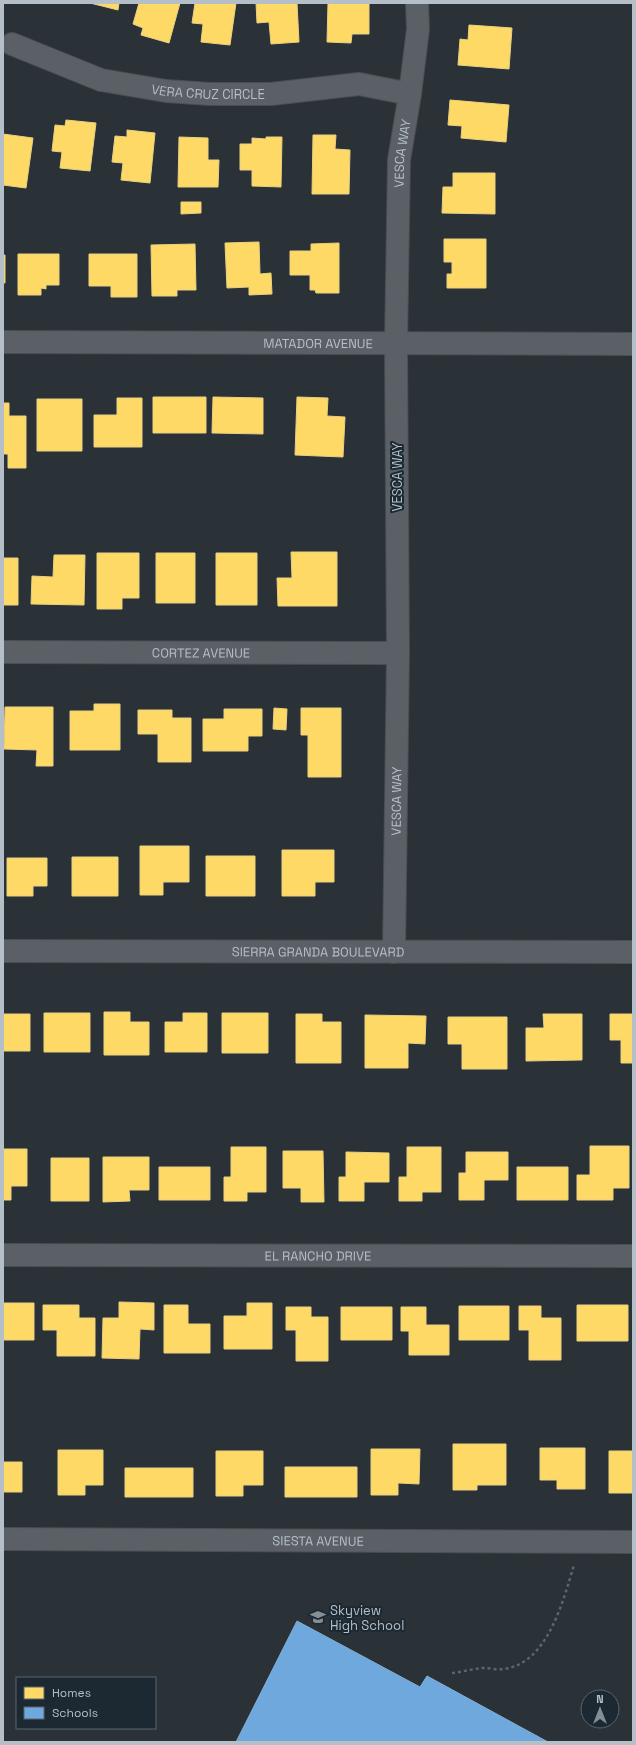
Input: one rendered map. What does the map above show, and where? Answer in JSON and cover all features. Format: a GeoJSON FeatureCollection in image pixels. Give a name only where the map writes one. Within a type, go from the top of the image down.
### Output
{"type":"FeatureCollection","features":[{"type":"Feature","properties":{"kind":"street","name":"VESCA WAY"},"geometry":{"type":"LineString","coordinates":[[394,952],[398,653],[396,345],[399,160],[410,94],[418,29],[417,3]]}},
{"type":"Feature","properties":{"kind":"street","name":"VERA CRUZ CIRCLE"},"geometry":{"type":"LineString","coordinates":[[12,44],[101,80],[166,91],[210,94],[271,94],[359,84],[410,94]]}},
{"type":"Feature","properties":{"kind":"street","name":"MATADOR AVENUE"},"geometry":{"type":"LineString","coordinates":[[3,342],[396,345],[633,344]]}},
{"type":"Feature","properties":{"kind":"street","name":"CORTEZ AVENUE"},"geometry":{"type":"LineString","coordinates":[[3,652],[398,653]]}},
{"type":"Feature","properties":{"kind":"street","name":"SIERRA GRANDA BOULEVARD"},"geometry":{"type":"LineString","coordinates":[[3,951],[633,952]]}},
{"type":"Feature","properties":{"kind":"street","name":"EL RANCHO DRIVE"},"geometry":{"type":"LineString","coordinates":[[3,1255],[633,1256]]}},
{"type":"Feature","properties":{"kind":"street","name":"SIESTA AVENUE"},"geometry":{"type":"LineString","coordinates":[[3,1539],[633,1542]]}},
{"type":"Feature","properties":{"kind":"path"},"geometry":{"type":"LineString","coordinates":[[452,1673],[482,1668],[504,1669],[518,1665],[533,1656],[547,1638],[557,1616],[574,1565]]}},
{"type":"Feature","properties":{"kind":"building: Homes"},"geometry":{"type":"Polygon","coordinates":[[[90,3],[119,3],[118,10],[90,3]]]}},
{"type":"Feature","properties":{"kind":"building: Homes"},"geometry":{"type":"Polygon","coordinates":[[[139,3],[180,3],[169,43],[141,35],[143,28],[133,24],[139,3]]]}},
{"type":"Feature","properties":{"kind":"building: Homes"},"geometry":{"type":"Polygon","coordinates":[[[195,3],[236,3],[230,45],[201,42],[203,24],[192,23],[195,3]]]}},
{"type":"Feature","properties":{"kind":"building: Homes"},"geometry":{"type":"Polygon","coordinates":[[[256,3],[297,3],[299,42],[271,44],[269,22],[257,23],[256,3]]]}},
{"type":"Feature","properties":{"kind":"building: Homes"},"geometry":{"type":"Polygon","coordinates":[[[328,3],[369,3],[369,34],[352,34],[351,43],[327,42],[328,3]]]}},
{"type":"Feature","properties":{"kind":"building: Homes"},"geometry":{"type":"Polygon","coordinates":[[[469,25],[512,28],[509,69],[458,65],[460,39],[468,40],[469,25]]]}},
{"type":"Feature","properties":{"kind":"building: Homes"},"geometry":{"type":"Polygon","coordinates":[[[450,100],[509,105],[506,142],[461,138],[462,126],[448,125],[450,100]]]}},
{"type":"Feature","properties":{"kind":"building: Homes"},"geometry":{"type":"Polygon","coordinates":[[[66,120],[96,123],[90,171],[60,168],[62,152],[52,151],[55,125],[65,126],[66,120]]]}},
{"type":"Feature","properties":{"kind":"building: Homes"},"geometry":{"type":"Polygon","coordinates":[[[127,130],[155,133],[150,183],[121,180],[123,163],[112,162],[115,136],[127,137],[127,130]]]}},
{"type":"Feature","properties":{"kind":"building: Homes"},"geometry":{"type":"Polygon","coordinates":[[[3,134],[33,138],[26,188],[3,185],[3,134]]]}},
{"type":"Feature","properties":{"kind":"building: Homes"},"geometry":{"type":"Polygon","coordinates":[[[313,135],[336,135],[335,149],[350,150],[349,194],[312,194],[313,135]]]}},
{"type":"Feature","properties":{"kind":"building: Homes"},"geometry":{"type":"Polygon","coordinates":[[[179,137],[208,138],[208,160],[219,160],[218,187],[178,187],[179,137]]]}},
{"type":"Feature","properties":{"kind":"building: Homes"},"geometry":{"type":"Polygon","coordinates":[[[266,137],[282,137],[281,187],[252,186],[252,170],[240,170],[240,144],[252,144],[252,138],[266,139],[266,137]]]}},
{"type":"Feature","properties":{"kind":"building: Homes"},"geometry":{"type":"Polygon","coordinates":[[[453,173],[495,173],[495,214],[442,213],[443,187],[453,187],[453,173]]]}},
{"type":"Feature","properties":{"kind":"building: Homes"},"geometry":{"type":"Polygon","coordinates":[[[181,202],[201,202],[201,213],[181,214],[181,202]]]}},
{"type":"Feature","properties":{"kind":"building: Homes"},"geometry":{"type":"Polygon","coordinates":[[[444,239],[486,239],[486,288],[447,288],[447,274],[452,274],[452,262],[444,262],[444,239]]]}},
{"type":"Feature","properties":{"kind":"building: Homes"},"geometry":{"type":"Polygon","coordinates":[[[259,242],[260,274],[271,273],[272,294],[249,295],[249,287],[227,288],[225,243],[259,242]]]}},
{"type":"Feature","properties":{"kind":"building: Homes"},"geometry":{"type":"Polygon","coordinates":[[[339,243],[339,293],[316,293],[315,290],[310,290],[310,275],[290,275],[290,251],[311,251],[311,244],[339,243]]]}},
{"type":"Feature","properties":{"kind":"building: Homes"},"geometry":{"type":"Polygon","coordinates":[[[195,244],[196,290],[177,290],[177,296],[152,296],[151,245],[195,244]]]}},
{"type":"Feature","properties":{"kind":"building: Homes"},"geometry":{"type":"Polygon","coordinates":[[[18,254],[59,254],[59,285],[46,285],[46,289],[41,288],[41,295],[18,295],[18,254]]]}},
{"type":"Feature","properties":{"kind":"building: Homes"},"geometry":{"type":"Polygon","coordinates":[[[89,254],[137,254],[137,297],[111,297],[111,286],[89,286],[89,254]]]}},
{"type":"Feature","properties":{"kind":"building: Homes"},"geometry":{"type":"Polygon","coordinates":[[[3,255],[5,255],[5,283],[3,283],[3,255]]]}},
{"type":"Feature","properties":{"kind":"building: Homes"},"geometry":{"type":"Polygon","coordinates":[[[153,397],[206,397],[206,433],[153,433],[153,397]]]}},
{"type":"Feature","properties":{"kind":"building: Homes"},"geometry":{"type":"Polygon","coordinates":[[[213,397],[263,398],[263,434],[212,433],[213,397]]]}},
{"type":"Feature","properties":{"kind":"building: Homes"},"geometry":{"type":"Polygon","coordinates":[[[297,397],[328,398],[327,416],[345,417],[343,457],[295,455],[297,397]]]}},
{"type":"Feature","properties":{"kind":"building: Homes"},"geometry":{"type":"Polygon","coordinates":[[[117,398],[142,398],[142,447],[94,447],[94,415],[117,415],[117,398]]]}},
{"type":"Feature","properties":{"kind":"building: Homes"},"geometry":{"type":"Polygon","coordinates":[[[37,399],[82,399],[82,451],[37,451],[37,399]]]}},
{"type":"Feature","properties":{"kind":"building: Homes"},"geometry":{"type":"Polygon","coordinates":[[[3,403],[9,403],[9,416],[26,416],[26,468],[8,468],[8,454],[3,454],[3,403]]]}},
{"type":"Feature","properties":{"kind":"building: Homes"},"geometry":{"type":"Polygon","coordinates":[[[291,552],[337,552],[337,606],[278,606],[277,578],[292,578],[291,552]]]}},
{"type":"Feature","properties":{"kind":"building: Homes"},"geometry":{"type":"Polygon","coordinates":[[[97,553],[139,553],[139,598],[122,598],[122,609],[97,609],[97,553]]]}},
{"type":"Feature","properties":{"kind":"building: Homes"},"geometry":{"type":"Polygon","coordinates":[[[156,553],[195,553],[195,603],[156,603],[156,553]]]}},
{"type":"Feature","properties":{"kind":"building: Homes"},"geometry":{"type":"Polygon","coordinates":[[[216,553],[257,553],[257,605],[216,605],[216,553]]]}},
{"type":"Feature","properties":{"kind":"building: Homes"},"geometry":{"type":"Polygon","coordinates":[[[54,555],[85,555],[84,605],[31,604],[32,576],[53,577],[54,555]]]}},
{"type":"Feature","properties":{"kind":"building: Homes"},"geometry":{"type":"Polygon","coordinates":[[[3,558],[18,558],[18,605],[3,605],[3,558]]]}},
{"type":"Feature","properties":{"kind":"building: Homes"},"geometry":{"type":"Polygon","coordinates":[[[94,704],[120,704],[120,750],[70,750],[70,711],[94,711],[94,704]]]}},
{"type":"Feature","properties":{"kind":"building: Homes"},"geometry":{"type":"Polygon","coordinates":[[[5,707],[53,707],[53,766],[36,766],[37,750],[4,749],[5,707]]]}},
{"type":"Feature","properties":{"kind":"building: Homes"},"geometry":{"type":"Polygon","coordinates":[[[274,708],[287,709],[286,730],[273,729],[274,708]]]}},
{"type":"Feature","properties":{"kind":"building: Homes"},"geometry":{"type":"Polygon","coordinates":[[[301,708],[341,708],[341,777],[308,777],[308,735],[301,735],[301,708]]]}},
{"type":"Feature","properties":{"kind":"building: Homes"},"geometry":{"type":"Polygon","coordinates":[[[224,709],[262,709],[262,736],[248,736],[248,751],[203,751],[203,719],[224,719],[224,709]]]}},
{"type":"Feature","properties":{"kind":"building: Homes"},"geometry":{"type":"Polygon","coordinates":[[[138,710],[172,710],[172,718],[191,718],[191,762],[158,762],[158,734],[138,734],[138,710]]]}},
{"type":"Feature","properties":{"kind":"building: Homes"},"geometry":{"type":"Polygon","coordinates":[[[140,846],[189,846],[189,882],[163,882],[163,895],[140,895],[140,846]]]}},
{"type":"Feature","properties":{"kind":"building: Homes"},"geometry":{"type":"Polygon","coordinates":[[[282,850],[334,850],[334,882],[315,882],[315,896],[282,896],[282,850]]]}},
{"type":"Feature","properties":{"kind":"building: Homes"},"geometry":{"type":"Polygon","coordinates":[[[206,856],[255,856],[255,896],[206,896],[206,856]]]}},
{"type":"Feature","properties":{"kind":"building: Homes"},"geometry":{"type":"Polygon","coordinates":[[[72,857],[118,857],[118,896],[72,896],[72,857]]]}},
{"type":"Feature","properties":{"kind":"building: Homes"},"geometry":{"type":"Polygon","coordinates":[[[7,858],[47,858],[47,886],[33,886],[33,896],[7,896],[7,858]]]}},
{"type":"Feature","properties":{"kind":"building: Homes"},"geometry":{"type":"Polygon","coordinates":[[[104,1012],[130,1012],[130,1022],[149,1022],[149,1055],[104,1055],[104,1012]]]}},
{"type":"Feature","properties":{"kind":"building: Homes"},"geometry":{"type":"Polygon","coordinates":[[[44,1013],[90,1013],[90,1052],[44,1052],[44,1013]]]}},
{"type":"Feature","properties":{"kind":"building: Homes"},"geometry":{"type":"Polygon","coordinates":[[[183,1013],[207,1013],[207,1052],[165,1052],[165,1022],[183,1022],[183,1013]]]}},
{"type":"Feature","properties":{"kind":"building: Homes"},"geometry":{"type":"Polygon","coordinates":[[[222,1013],[268,1013],[268,1053],[222,1053],[222,1013]]]}},
{"type":"Feature","properties":{"kind":"building: Homes"},"geometry":{"type":"Polygon","coordinates":[[[3,1014],[30,1014],[30,1051],[3,1051],[3,1014]]]}},
{"type":"Feature","properties":{"kind":"building: Homes"},"geometry":{"type":"Polygon","coordinates":[[[296,1014],[322,1014],[322,1022],[341,1022],[341,1063],[296,1063],[296,1014]]]}},
{"type":"Feature","properties":{"kind":"building: Homes"},"geometry":{"type":"Polygon","coordinates":[[[543,1014],[582,1014],[582,1060],[526,1061],[526,1028],[544,1028],[543,1014]]]}},
{"type":"Feature","properties":{"kind":"building: Homes"},"geometry":{"type":"Polygon","coordinates":[[[610,1014],[633,1014],[633,1063],[621,1063],[621,1040],[610,1040],[610,1014]]]}},
{"type":"Feature","properties":{"kind":"building: Homes"},"geometry":{"type":"Polygon","coordinates":[[[365,1015],[426,1016],[425,1044],[408,1043],[408,1068],[365,1068],[365,1015]]]}},
{"type":"Feature","properties":{"kind":"building: Homes"},"geometry":{"type":"Polygon","coordinates":[[[448,1017],[507,1017],[507,1069],[462,1069],[462,1044],[448,1044],[448,1017]]]}},
{"type":"Feature","properties":{"kind":"building: Homes"},"geometry":{"type":"Polygon","coordinates":[[[590,1146],[629,1146],[629,1188],[613,1188],[613,1200],[577,1200],[577,1175],[590,1175],[590,1146]]]}},
{"type":"Feature","properties":{"kind":"building: Homes"},"geometry":{"type":"Polygon","coordinates":[[[231,1147],[266,1147],[266,1192],[247,1192],[247,1201],[224,1201],[224,1177],[231,1177],[231,1147]]]}},
{"type":"Feature","properties":{"kind":"building: Homes"},"geometry":{"type":"Polygon","coordinates":[[[407,1147],[441,1147],[441,1192],[422,1192],[422,1201],[399,1201],[399,1177],[407,1177],[407,1147]]]}},
{"type":"Feature","properties":{"kind":"building: Homes"},"geometry":{"type":"Polygon","coordinates":[[[3,1149],[27,1149],[27,1186],[11,1186],[11,1200],[3,1200],[3,1149]]]}},
{"type":"Feature","properties":{"kind":"building: Homes"},"geometry":{"type":"Polygon","coordinates":[[[283,1151],[323,1151],[324,1202],[301,1202],[301,1188],[283,1188],[283,1151]]]}},
{"type":"Feature","properties":{"kind":"building: Homes"},"geometry":{"type":"Polygon","coordinates":[[[346,1152],[389,1153],[389,1182],[364,1182],[364,1201],[339,1201],[339,1177],[346,1177],[346,1152]]]}},
{"type":"Feature","properties":{"kind":"building: Homes"},"geometry":{"type":"Polygon","coordinates":[[[466,1152],[508,1152],[508,1180],[484,1180],[484,1200],[459,1200],[459,1173],[466,1173],[466,1152]]]}},
{"type":"Feature","properties":{"kind":"building: Homes"},"geometry":{"type":"Polygon","coordinates":[[[103,1157],[149,1157],[149,1190],[129,1190],[130,1201],[103,1202],[103,1157]]]}},
{"type":"Feature","properties":{"kind":"building: Homes"},"geometry":{"type":"Polygon","coordinates":[[[51,1158],[89,1158],[89,1201],[51,1201],[51,1158]]]}},
{"type":"Feature","properties":{"kind":"building: Homes"},"geometry":{"type":"Polygon","coordinates":[[[159,1167],[210,1167],[210,1200],[159,1200],[159,1167]]]}},
{"type":"Feature","properties":{"kind":"building: Homes"},"geometry":{"type":"Polygon","coordinates":[[[517,1167],[568,1167],[568,1200],[517,1200],[517,1167]]]}},
{"type":"Feature","properties":{"kind":"building: Homes"},"geometry":{"type":"Polygon","coordinates":[[[119,1302],[154,1303],[154,1330],[140,1329],[139,1359],[102,1358],[103,1318],[119,1318],[119,1302]]]}},
{"type":"Feature","properties":{"kind":"building: Homes"},"geometry":{"type":"Polygon","coordinates":[[[3,1303],[34,1303],[34,1340],[3,1340],[3,1303]]]}},
{"type":"Feature","properties":{"kind":"building: Homes"},"geometry":{"type":"Polygon","coordinates":[[[247,1303],[272,1303],[272,1349],[224,1349],[224,1316],[247,1316],[247,1303]]]}},
{"type":"Feature","properties":{"kind":"building: Homes"},"geometry":{"type":"Polygon","coordinates":[[[43,1305],[79,1305],[79,1318],[95,1318],[95,1356],[57,1356],[57,1330],[43,1330],[43,1305]]]}},
{"type":"Feature","properties":{"kind":"building: Homes"},"geometry":{"type":"Polygon","coordinates":[[[164,1305],[188,1305],[188,1324],[210,1324],[210,1353],[164,1353],[164,1305]]]}},
{"type":"Feature","properties":{"kind":"building: Homes"},"geometry":{"type":"Polygon","coordinates":[[[577,1305],[628,1305],[628,1341],[577,1341],[577,1305]]]}},
{"type":"Feature","properties":{"kind":"building: Homes"},"geometry":{"type":"Polygon","coordinates":[[[459,1306],[509,1306],[509,1340],[459,1340],[459,1306]]]}},
{"type":"Feature","properties":{"kind":"building: Homes"},"geometry":{"type":"Polygon","coordinates":[[[519,1306],[541,1306],[541,1318],[561,1318],[561,1360],[529,1360],[529,1330],[519,1330],[519,1306]]]}},
{"type":"Feature","properties":{"kind":"building: Homes"},"geometry":{"type":"Polygon","coordinates":[[[286,1307],[311,1307],[311,1317],[328,1317],[328,1361],[296,1361],[296,1330],[286,1330],[286,1307]]]}},
{"type":"Feature","properties":{"kind":"building: Homes"},"geometry":{"type":"Polygon","coordinates":[[[341,1307],[392,1307],[392,1340],[341,1340],[341,1307]]]}},
{"type":"Feature","properties":{"kind":"building: Homes"},"geometry":{"type":"Polygon","coordinates":[[[401,1307],[426,1307],[426,1325],[449,1325],[449,1355],[409,1355],[409,1331],[401,1331],[401,1307]]]}},
{"type":"Feature","properties":{"kind":"building: Homes"},"geometry":{"type":"Polygon","coordinates":[[[453,1444],[506,1444],[506,1485],[477,1485],[477,1490],[453,1490],[453,1444]]]}},
{"type":"Feature","properties":{"kind":"building: Homes"},"geometry":{"type":"Polygon","coordinates":[[[540,1448],[585,1448],[585,1489],[557,1489],[557,1480],[540,1480],[540,1448]]]}},
{"type":"Feature","properties":{"kind":"building: Homes"},"geometry":{"type":"Polygon","coordinates":[[[371,1449],[420,1449],[419,1484],[398,1483],[398,1495],[371,1495],[371,1449]]]}},
{"type":"Feature","properties":{"kind":"building: Homes"},"geometry":{"type":"Polygon","coordinates":[[[58,1450],[103,1450],[103,1485],[85,1485],[85,1495],[58,1495],[58,1450]]]}},
{"type":"Feature","properties":{"kind":"building: Homes"},"geometry":{"type":"Polygon","coordinates":[[[216,1451],[263,1451],[263,1485],[243,1485],[243,1496],[216,1496],[216,1451]]]}},
{"type":"Feature","properties":{"kind":"building: Homes"},"geometry":{"type":"Polygon","coordinates":[[[609,1451],[633,1451],[633,1493],[609,1493],[609,1451]]]}},
{"type":"Feature","properties":{"kind":"building: Homes"},"geometry":{"type":"Polygon","coordinates":[[[3,1462],[22,1462],[22,1492],[3,1492],[3,1462]]]}},
{"type":"Feature","properties":{"kind":"building: Homes"},"geometry":{"type":"Polygon","coordinates":[[[285,1467],[357,1467],[357,1497],[285,1497],[285,1467]]]}},
{"type":"Feature","properties":{"kind":"building: Homes"},"geometry":{"type":"Polygon","coordinates":[[[125,1468],[193,1468],[193,1497],[125,1497],[125,1468]]]}},
{"type":"Feature","properties":{"kind":"building: Schools"},"geometry":{"type":"Polygon","coordinates":[[[297,1621],[420,1687],[427,1676],[548,1742],[236,1742],[297,1621]]]}},
{"type":"Feature","properties":{"kind":"place","name":"Skyview High School"},"geometry":{"type":"Point","coordinates":[318,1617]}}]}
